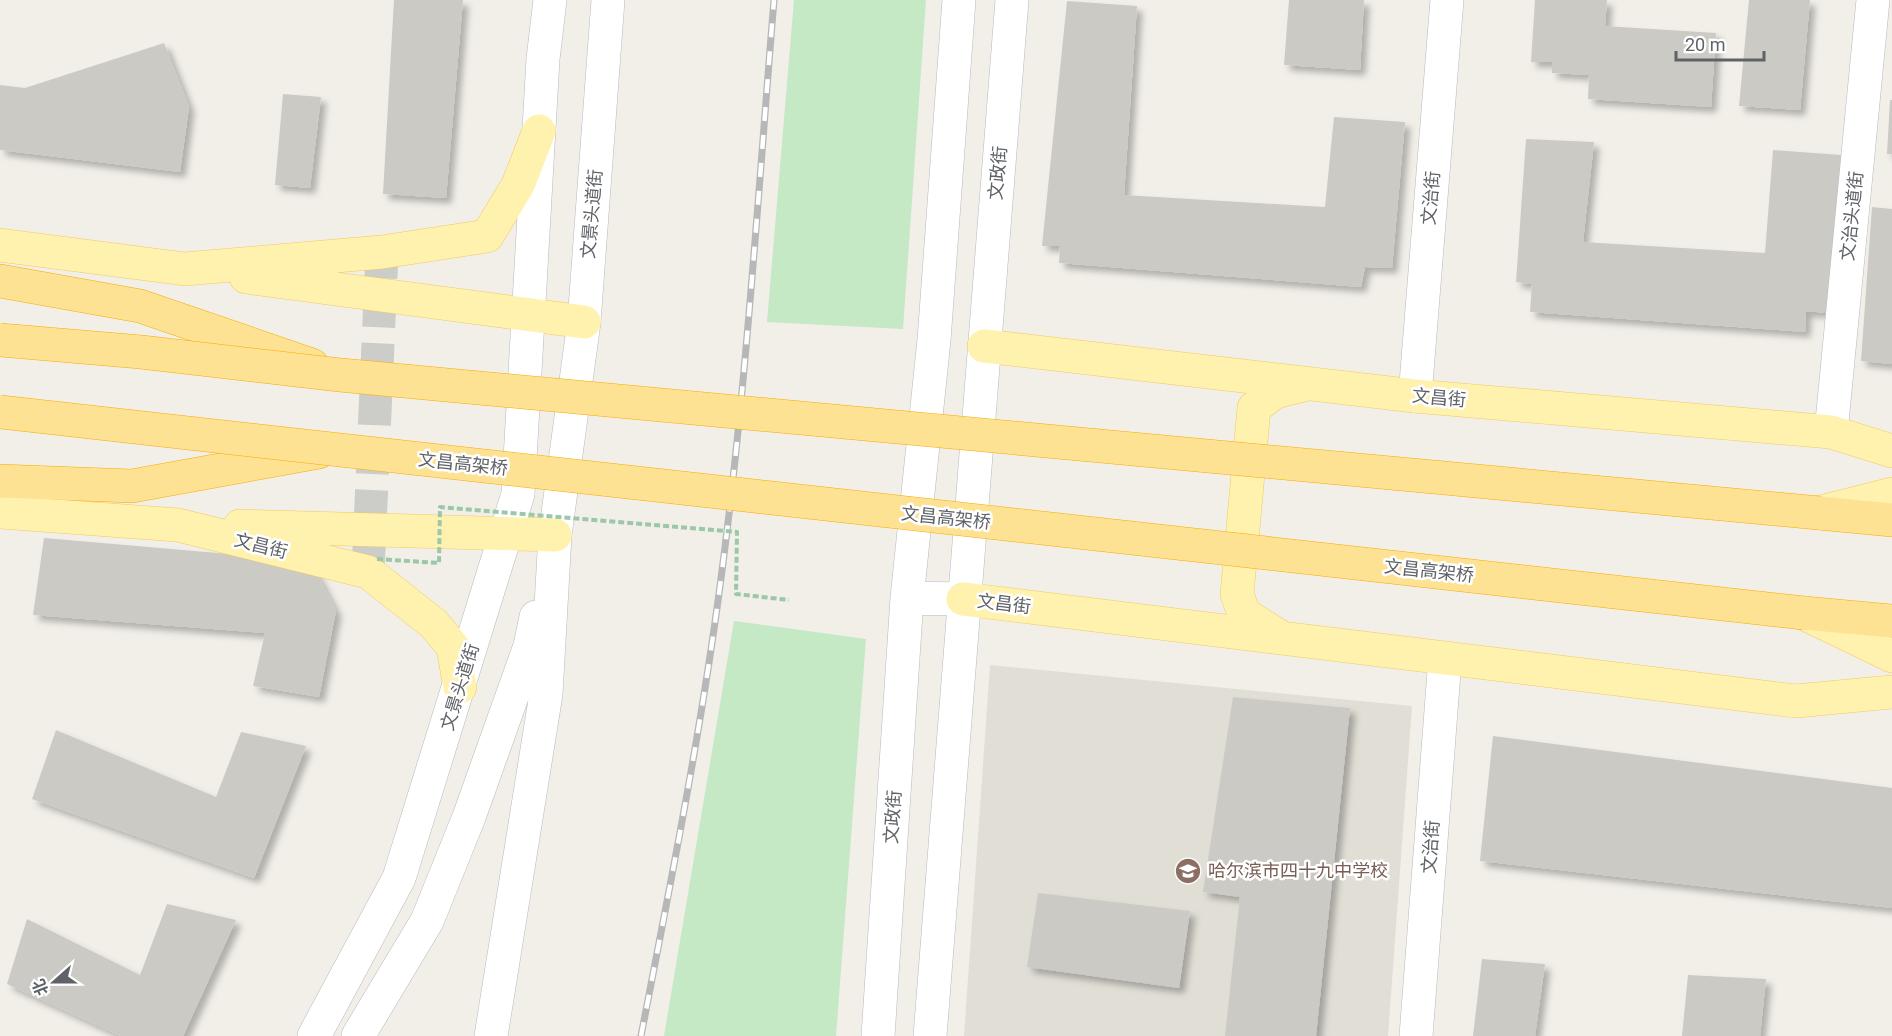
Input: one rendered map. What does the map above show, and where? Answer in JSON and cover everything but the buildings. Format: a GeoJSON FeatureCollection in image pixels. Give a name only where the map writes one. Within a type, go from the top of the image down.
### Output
{"type":"FeatureCollection","features":[{"type":"Feature","properties":{"kind":"highway"},"geometry":{"type":"LineString","coordinates":[[0,281],[140,306],[340,375]]}},
{"type":"Feature","properties":{"kind":"highway"},"geometry":{"type":"LineString","coordinates":[[0,340],[141,352],[340,375],[1892,520]]}},
{"type":"Feature","properties":{"kind":"highway","name":"文昌高架桥"},"geometry":{"type":"LineString","coordinates":[[0,412],[1892,621]]}},
{"type":"Feature","properties":{"kind":"highway"},"geometry":{"type":"LineString","coordinates":[[0,481],[132,486],[332,449]]}},
{"type":"Feature","properties":{"kind":"main road","name":"文景头道街"},"geometry":{"type":"LineString","coordinates":[[314,1036],[399,879],[518,494],[539,131],[550,0]]}},
{"type":"Feature","properties":{"kind":"main road","name":"文景头道街"},"geometry":{"type":"LineString","coordinates":[[491,1036],[546,694],[555,535],[584,322],[608,0]]}},
{"type":"Feature","properties":{"kind":"main road"},"geometry":{"type":"LineString","coordinates":[[959,0],[934,339],[984,346]]}},
{"type":"Feature","properties":{"kind":"main road","name":"文政街"},"geometry":{"type":"LineString","coordinates":[[963,599],[1012,0]]}},
{"type":"Feature","properties":{"kind":"main road","name":"文治街"},"geometry":{"type":"LineString","coordinates":[[1415,396],[1447,0]]}},
{"type":"Feature","properties":{"kind":"main road","name":"文治头道街"},"geometry":{"type":"LineString","coordinates":[[1831,432],[1873,0]]}},
{"type":"Feature","properties":{"kind":"main road"},"geometry":{"type":"LineString","coordinates":[[185,269],[382,252],[487,236],[518,185],[539,131]]}},
{"type":"Feature","properties":{"kind":"main road"},"geometry":{"type":"LineString","coordinates":[[0,245],[584,322]]}},
{"type":"Feature","properties":{"kind":"main road","name":"文景头道街"},"geometry":{"type":"LineString","coordinates":[[358,1036],[427,921],[469,818],[530,646],[555,535],[528,315]]}},
{"type":"Feature","properties":{"kind":"main road","name":"文政街"},"geometry":{"type":"LineString","coordinates":[[878,1036],[907,598],[934,339]]}},
{"type":"Feature","properties":{"kind":"main road","name":"文昌街"},"geometry":{"type":"LineString","coordinates":[[984,346],[1415,396],[1831,432],[1892,451]]}},
{"type":"Feature","properties":{"kind":"main road"},"geometry":{"type":"LineString","coordinates":[[1284,639],[1244,614],[1237,594],[1254,408],[1275,392],[1312,384]]}},
{"type":"Feature","properties":{"kind":"main road"},"geometry":{"type":"LineString","coordinates":[[1820,513],[1892,494]]}},
{"type":"Feature","properties":{"kind":"main road","name":"文昌街"},"geometry":{"type":"LineString","coordinates":[[0,512],[178,525],[368,572],[434,624],[453,647],[460,687]]}},
{"type":"Feature","properties":{"kind":"main road"},"geometry":{"type":"LineString","coordinates":[[178,525],[555,535]]}},
{"type":"Feature","properties":{"kind":"main road"},"geometry":{"type":"LineString","coordinates":[[907,598],[963,599],[930,1036]]}},
{"type":"Feature","properties":{"kind":"main road","name":"文昌街"},"geometry":{"type":"LineString","coordinates":[[963,599],[1796,701],[1892,692]]}},
{"type":"Feature","properties":{"kind":"main road"},"geometry":{"type":"LineString","coordinates":[[1804,613],[1892,656]]}},
{"type":"Feature","properties":{"kind":"main road","name":"文治街"},"geometry":{"type":"LineString","coordinates":[[1416,1036],[1445,659]]}},
{"type":"Feature","properties":{"kind":"path"},"geometry":{"type":"LineString","coordinates":[[377,559],[439,563],[440,507],[737,532],[736,594],[789,600]]}},
{"type":"Feature","properties":{"kind":"shaded area","name":"哈尔滨市四十九中学校"},"geometry":{"type":"Polygon","coordinates":[[[990,665],[1412,706],[1388,1036],[964,1036],[990,665]]]}},
{"type":"Feature","properties":{"kind":"green space"},"geometry":{"type":"Polygon","coordinates":[[[794,0],[926,0],[903,329],[767,322],[794,0]]]}},
{"type":"Feature","properties":{"kind":"green space"},"geometry":{"type":"Polygon","coordinates":[[[734,621],[866,639],[836,1036],[664,1036],[734,621]]]}},
{"type":"Feature","properties":{"kind":"tunnel"},"geometry":{"type":"LineString","coordinates":[[368,572],[382,252]]}},
{"type":"Feature","properties":{"kind":"railway"},"geometry":{"type":"LineString","coordinates":[[641,1036],[694,755],[720,586],[744,367],[774,0]]}},
{"type":"Feature","properties":{"kind":"place","name":"哈尔滨市四十九中学校"},"geometry":{"type":"Point","coordinates":[1188,871]}}]}
